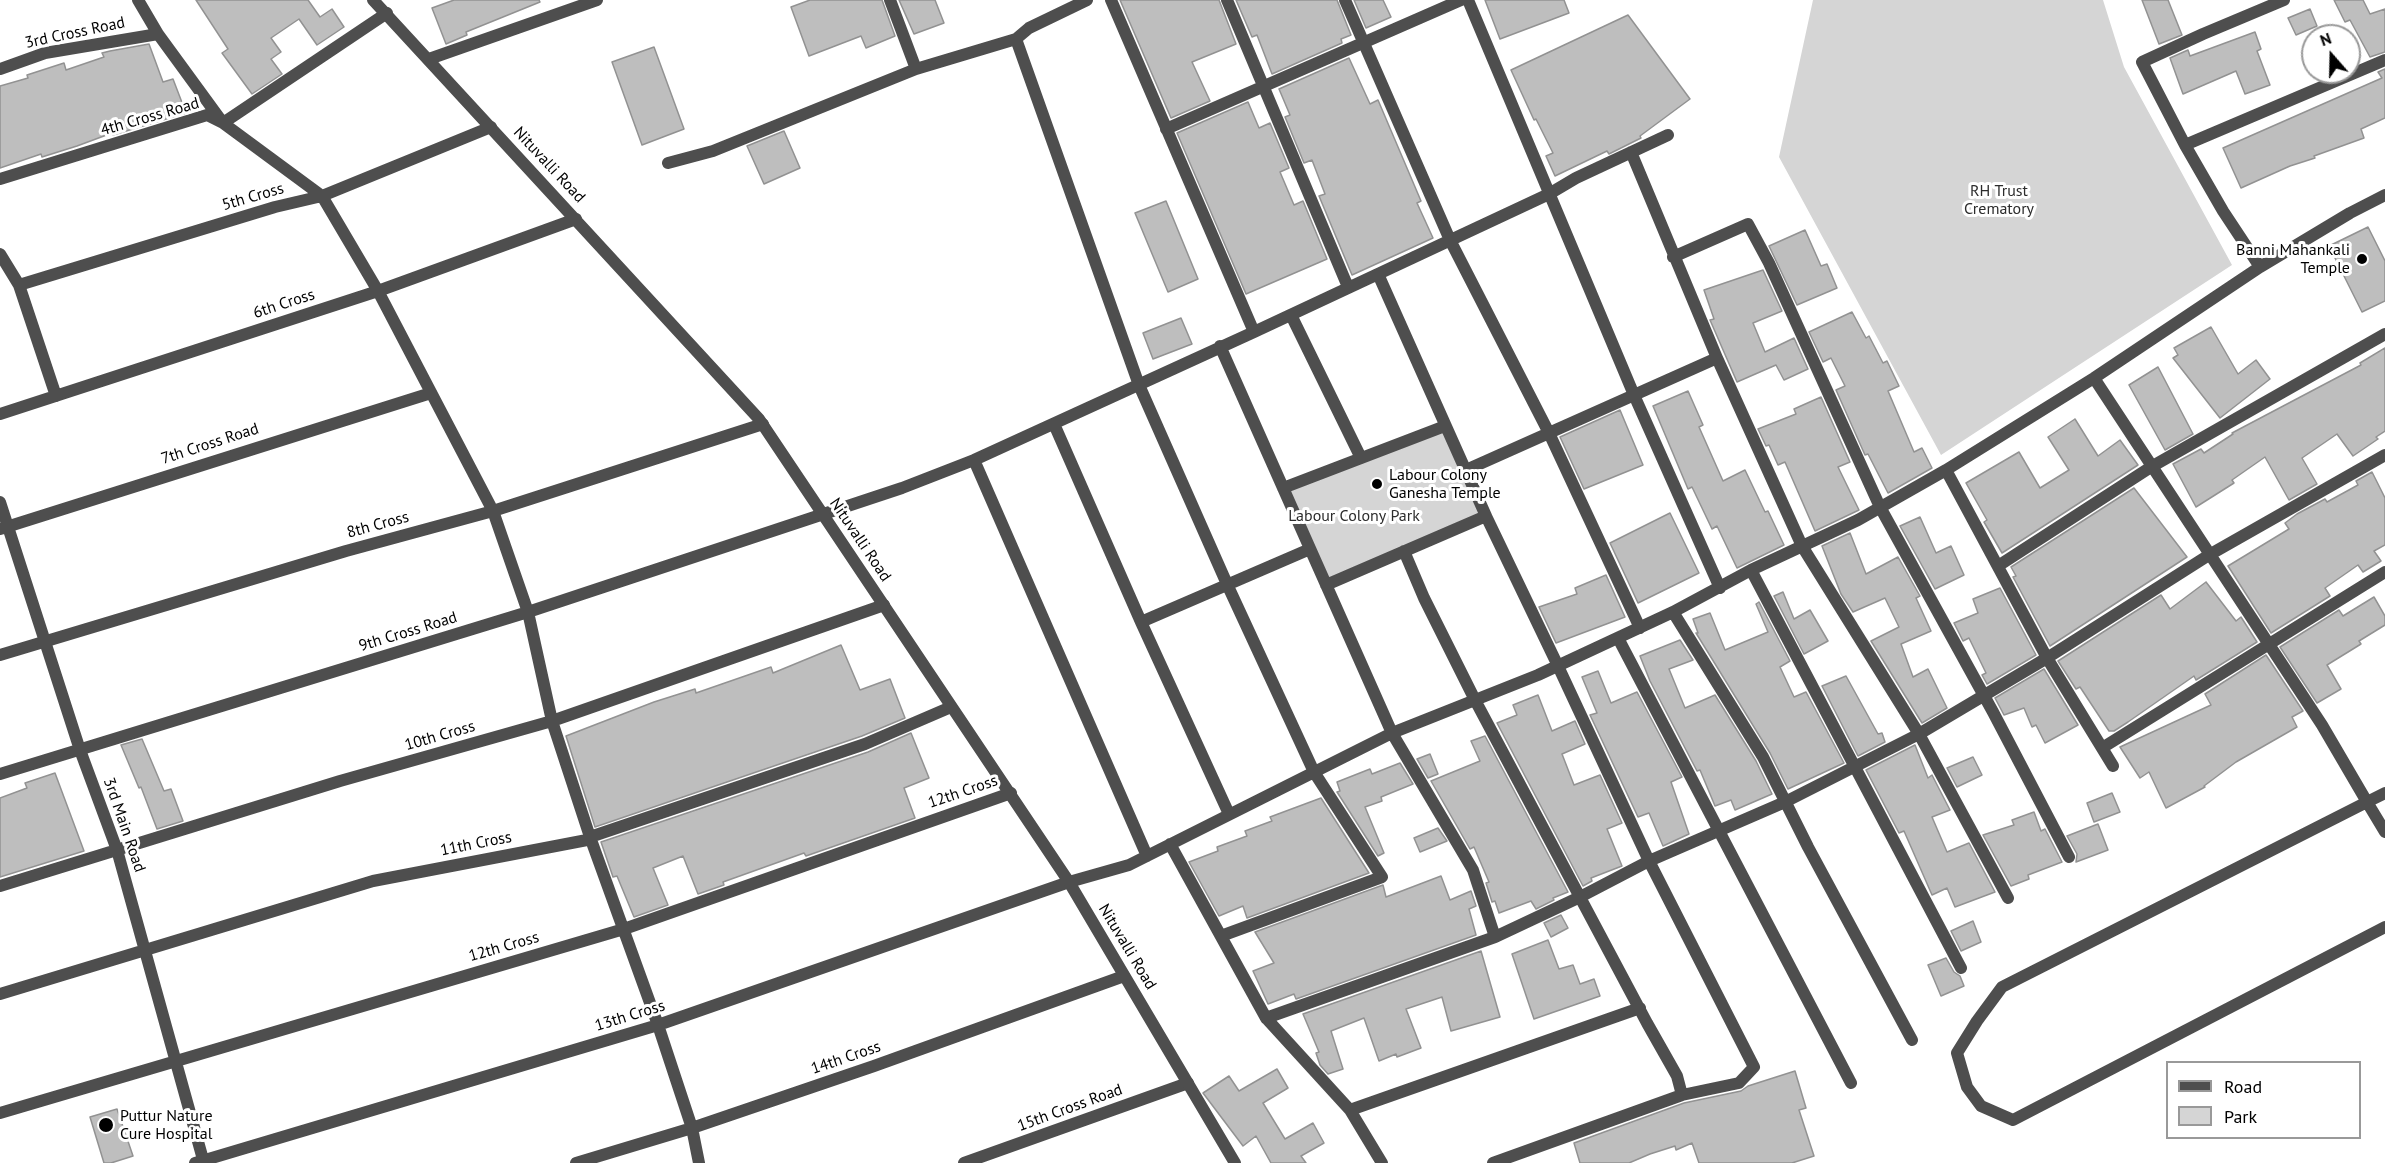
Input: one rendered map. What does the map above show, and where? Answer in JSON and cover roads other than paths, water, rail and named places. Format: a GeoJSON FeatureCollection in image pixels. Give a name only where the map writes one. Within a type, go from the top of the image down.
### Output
{"type":"FeatureCollection","features":[{"type":"Feature","properties":{"kind":"street"},"geometry":{"type":"LineString","coordinates":[[138,0],[158,34],[223,123],[322,196],[378,291],[493,511],[528,612],[552,721],[590,837],[658,1025],[692,1128],[699,1163]]}},
{"type":"Feature","properties":{"kind":"street","name":"Nituvalli Road"},"geometry":{"type":"LineString","coordinates":[[375,0],[762,424],[1069,882],[1235,1163]]}},
{"type":"Feature","properties":{"kind":"street"},"geometry":{"type":"LineString","coordinates":[[429,59],[597,0]]}},
{"type":"Feature","properties":{"kind":"street"},"geometry":{"type":"LineString","coordinates":[[890,0],[916,69]]}},
{"type":"Feature","properties":{"kind":"street"},"geometry":{"type":"LineString","coordinates":[[668,163],[713,150],[916,69],[1016,39],[1029,28],[1087,0]]}},
{"type":"Feature","properties":{"kind":"street"},"geometry":{"type":"LineString","coordinates":[[1111,0],[1254,332]]}},
{"type":"Feature","properties":{"kind":"street"},"geometry":{"type":"LineString","coordinates":[[1227,0],[1348,287]]}},
{"type":"Feature","properties":{"kind":"street"},"geometry":{"type":"LineString","coordinates":[[1346,0],[1450,240],[1549,433],[1640,628]]}},
{"type":"Feature","properties":{"kind":"street"},"geometry":{"type":"LineString","coordinates":[[1166,129],[1461,0]]}},
{"type":"Feature","properties":{"kind":"street"},"geometry":{"type":"LineString","coordinates":[[1468,0],[1634,395],[1720,588]]}},
{"type":"Feature","properties":{"kind":"street"},"geometry":{"type":"LineString","coordinates":[[2260,267],[2223,211],[2185,145],[2142,62],[2284,0]]}},
{"type":"Feature","properties":{"kind":"street","name":"4th Cross Road"},"geometry":{"type":"LineString","coordinates":[[0,179],[207,115],[223,123],[387,13]]}},
{"type":"Feature","properties":{"kind":"street","name":"3rd Cross Road"},"geometry":{"type":"LineString","coordinates":[[0,69],[45,53],[158,34]]}},
{"type":"Feature","properties":{"kind":"street"},"geometry":{"type":"LineString","coordinates":[[1016,39],[1139,385],[1227,584],[1314,772],[1382,877],[1221,936]]}},
{"type":"Feature","properties":{"kind":"street"},"geometry":{"type":"LineString","coordinates":[[2185,145],[2385,60]]}},
{"type":"Feature","properties":{"kind":"street","name":"5th Cross"},"geometry":{"type":"LineString","coordinates":[[18,285],[275,207],[322,196],[491,127]]}},
{"type":"Feature","properties":{"kind":"street","name":"9th Cross Road"},"geometry":{"type":"LineString","coordinates":[[0,774],[528,612],[824,515],[974,460],[1291,315],[1549,194],[1668,135]]}},
{"type":"Feature","properties":{"kind":"street"},"geometry":{"type":"LineString","coordinates":[[1631,152],[1673,257],[1802,546],[1919,734],[2008,898]]}},
{"type":"Feature","properties":{"kind":"street","name":"13th Cross"},"geometry":{"type":"LineString","coordinates":[[201,1162],[658,1025],[1069,882],[1128,865],[1392,733],[1558,666],[1673,612],[1751,570],[1858,520],[1946,470],[2094,378],[2260,267],[2350,213],[2385,195]]}},
{"type":"Feature","properties":{"kind":"street","name":"6th Cross"},"geometry":{"type":"LineString","coordinates":[[0,414],[378,291],[576,219]]}},
{"type":"Feature","properties":{"kind":"street"},"geometry":{"type":"LineString","coordinates":[[1673,257],[1748,224],[1769,263],[1880,507],[2069,857]]}},
{"type":"Feature","properties":{"kind":"street"},"geometry":{"type":"LineString","coordinates":[[0,254],[18,285],[56,396]]}},
{"type":"Feature","properties":{"kind":"street"},"geometry":{"type":"LineString","coordinates":[[1378,274],[1486,516],[1649,861],[1754,1067],[1739,1083],[1683,1095],[1493,1163]]}},
{"type":"Feature","properties":{"kind":"street"},"geometry":{"type":"LineString","coordinates":[[1291,315],[1361,458]]}},
{"type":"Feature","properties":{"kind":"street"},"geometry":{"type":"LineString","coordinates":[[1998,566],[2151,466],[2385,334]]}},
{"type":"Feature","properties":{"kind":"street"},"geometry":{"type":"LineString","coordinates":[[1220,346],[1392,733],[1473,870],[1495,937]]}},
{"type":"Feature","properties":{"kind":"street"},"geometry":{"type":"LineString","coordinates":[[1466,470],[1717,358]]}},
{"type":"Feature","properties":{"kind":"street"},"geometry":{"type":"LineString","coordinates":[[2094,378],[2322,725],[2385,832]]}},
{"type":"Feature","properties":{"kind":"street","name":"7th Cross Road"},"geometry":{"type":"LineString","coordinates":[[4,528],[345,418],[431,393]]}},
{"type":"Feature","properties":{"kind":"street","name":"8th Cross"},"geometry":{"type":"LineString","coordinates":[[0,655],[346,551],[493,511],[762,424]]}},
{"type":"Feature","properties":{"kind":"street"},"geometry":{"type":"LineString","coordinates":[[1054,424],[1229,814]]}},
{"type":"Feature","properties":{"kind":"street"},"geometry":{"type":"LineString","coordinates":[[1283,488],[1445,426]]}},
{"type":"Feature","properties":{"kind":"street"},"geometry":{"type":"LineString","coordinates":[[1266,1018],[1495,937],[1649,861],[1785,802],[1919,734],[2047,658],[2210,555],[2385,455]]}},
{"type":"Feature","properties":{"kind":"street"},"geometry":{"type":"LineString","coordinates":[[974,460],[1147,856]]}},
{"type":"Feature","properties":{"kind":"street"},"geometry":{"type":"LineString","coordinates":[[1946,470],[2047,658],[2113,766]]}},
{"type":"Feature","properties":{"kind":"street","name":"3rd Main Road"},"geometry":{"type":"LineString","coordinates":[[0,502],[4,528],[46,641],[80,750],[117,850],[146,949],[201,1162]]}},
{"type":"Feature","properties":{"kind":"street"},"geometry":{"type":"LineString","coordinates":[[1326,585],[1486,516]]}},
{"type":"Feature","properties":{"kind":"street"},"geometry":{"type":"LineString","coordinates":[[1141,622],[1310,549]]}},
{"type":"Feature","properties":{"kind":"street"},"geometry":{"type":"LineString","coordinates":[[1404,551],[1424,598],[1475,700],[1677,1076],[1683,1095]]}},
{"type":"Feature","properties":{"kind":"street"},"geometry":{"type":"LineString","coordinates":[[1751,570],[1960,968]]}},
{"type":"Feature","properties":{"kind":"street"},"geometry":{"type":"LineString","coordinates":[[2102,748],[2385,572]]}},
{"type":"Feature","properties":{"kind":"street","name":"10th Cross"},"geometry":{"type":"LineString","coordinates":[[0,886],[340,781],[552,721],[884,605]]}},
{"type":"Feature","properties":{"kind":"street"},"geometry":{"type":"LineString","coordinates":[[1673,612],[1763,757],[1912,1040]]}},
{"type":"Feature","properties":{"kind":"street"},"geometry":{"type":"LineString","coordinates":[[1618,638],[1851,1083]]}},
{"type":"Feature","properties":{"kind":"street","name":"11th Cross"},"geometry":{"type":"LineString","coordinates":[[0,994],[373,881],[587,840],[590,837],[865,744],[951,707]]}},
{"type":"Feature","properties":{"kind":"street","name":"12th Cross"},"geometry":{"type":"LineString","coordinates":[[0,1113],[624,929],[1011,793]]}},
{"type":"Feature","properties":{"kind":"street"},"geometry":{"type":"LineString","coordinates":[[2385,793],[2002,987],[1957,1053],[1966,1087],[1981,1106],[2013,1120],[2385,927]]}},
{"type":"Feature","properties":{"kind":"street"},"geometry":{"type":"LineString","coordinates":[[1170,844],[1266,1018],[1350,1110],[1383,1163]]}},
{"type":"Feature","properties":{"kind":"street","name":"14th Cross"},"geometry":{"type":"LineString","coordinates":[[576,1163],[692,1128],[874,1066],[1124,976]]}},
{"type":"Feature","properties":{"kind":"street"},"geometry":{"type":"LineString","coordinates":[[1350,1110],[1640,1008]]}},
{"type":"Feature","properties":{"kind":"street","name":"15th Cross Road"},"geometry":{"type":"LineString","coordinates":[[964,1163],[1188,1083]]}},
{"type":"Feature","properties":{"kind":"place","name":"Banni Mahankali Temple"},"geometry":{"type":"Point","coordinates":[2362,259]}},
{"type":"Feature","properties":{"kind":"place","name":"Labour Colony Ganesha Temple"},"geometry":{"type":"Point","coordinates":[1377,484]}},
{"type":"Feature","properties":{"kind":"place","name":"Puttur Nature Cure Hospital"},"geometry":{"type":"Point","coordinates":[106,1125]}},
{"type":"Feature","properties":{"kind":"park label","name":"RH Trust Crematory"},"geometry":{"type":"Point","coordinates":[1999,200]}},
{"type":"Feature","properties":{"kind":"park label","name":"Labour Colony Park"},"geometry":{"type":"Point","coordinates":[1354,516]}}]}
